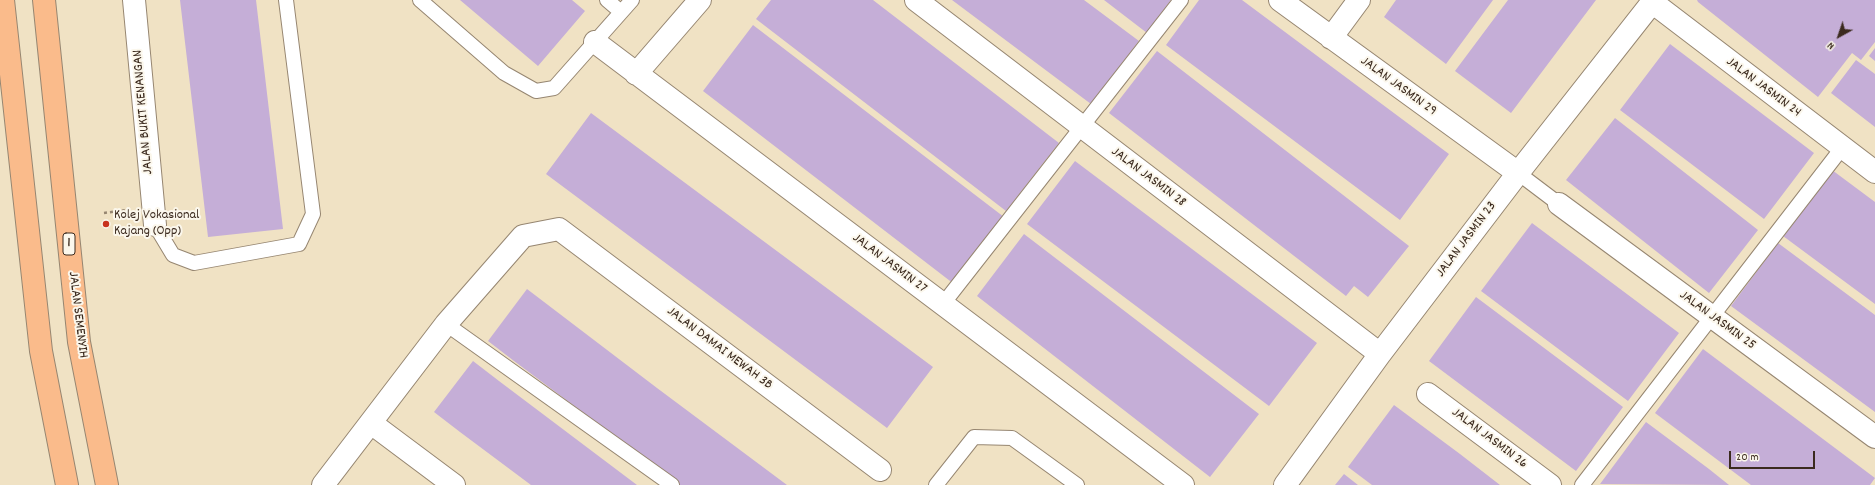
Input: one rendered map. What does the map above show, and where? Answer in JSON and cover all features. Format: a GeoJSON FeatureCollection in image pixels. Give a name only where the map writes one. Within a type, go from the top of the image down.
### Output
{"type":"FeatureCollection","features":[{"type":"Feature","properties":{"kind":"main road"},"geometry":{"type":"LineString","coordinates":[[3,0],[41,351],[67,485]]}},
{"type":"Feature","properties":{"kind":"main road","name":"JALAN SEMENYIH"},"geometry":{"type":"LineString","coordinates":[[44,0],[79,342],[108,485]]}},
{"type":"Feature","properties":{"kind":"street","name":"JALAN BUKIT KENANGAN"},"geometry":{"type":"LineString","coordinates":[[134,0],[155,225]]}},
{"type":"Feature","properties":{"kind":"street"},"geometry":{"type":"LineString","coordinates":[[636,74],[700,0]]}},
{"type":"Feature","properties":{"kind":"street","name":"JALAN JASMIN 28"},"geometry":{"type":"LineString","coordinates":[[916,0],[1380,354]]}},
{"type":"Feature","properties":{"kind":"street","name":"JALAN JASMIN 29"},"geometry":{"type":"LineString","coordinates":[[1280,0],[1518,173]]}},
{"type":"Feature","properties":{"kind":"street"},"geometry":{"type":"LineString","coordinates":[[1331,38],[1359,0]]}},
{"type":"Feature","properties":{"kind":"street","name":"JALAN JASMIN 24"},"geometry":{"type":"LineString","coordinates":[[1653,1],[1875,172]]}},
{"type":"Feature","properties":{"kind":"street","name":"JALAN JASMIN 23"},"geometry":{"type":"LineString","coordinates":[[1285,485],[1380,354],[1518,173],[1653,1]]}},
{"type":"Feature","properties":{"kind":"street","name":"JALAN JASMIN 27"},"geometry":{"type":"LineString","coordinates":[[595,42],[1183,485]]}},
{"type":"Feature","properties":{"kind":"street","name":"JALAN JASMIN 25"},"geometry":{"type":"LineString","coordinates":[[1559,204],[1875,437]]}},
{"type":"Feature","properties":{"kind":"street","name":"JALAN DAMAI MEWAH 3B"},"geometry":{"type":"LineString","coordinates":[[446,324],[523,236],[559,229],[880,470]]}},
{"type":"Feature","properties":{"kind":"street"},"geometry":{"type":"LineString","coordinates":[[323,485],[372,423],[446,324]]}},
{"type":"Feature","properties":{"kind":"street","name":"JALAN JASMIN 26"},"geometry":{"type":"LineString","coordinates":[[1428,394],[1550,485]]}},
{"type":"Feature","properties":{"kind":"street"},"geometry":{"type":"LineString","coordinates":[[372,423],[454,485]]}},
{"type":"Feature","properties":{"kind":"lane"},"geometry":{"type":"LineString","coordinates":[[155,225],[173,255],[194,263],[299,244],[313,214],[286,0]]}},
{"type":"Feature","properties":{"kind":"lane"},"geometry":{"type":"LineString","coordinates":[[420,0],[504,73],[536,91],[554,88],[632,0]]}},
{"type":"Feature","properties":{"kind":"lane"},"geometry":{"type":"LineString","coordinates":[[607,0],[621,12]]}},
{"type":"Feature","properties":{"kind":"lane"},"geometry":{"type":"LineString","coordinates":[[943,304],[1181,0]]}},
{"type":"Feature","properties":{"kind":"lane"},"geometry":{"type":"LineString","coordinates":[[1582,485],[1842,148]]}},
{"type":"Feature","properties":{"kind":"lane"},"geometry":{"type":"LineString","coordinates":[[1518,173],[1559,204]]}},
{"type":"Feature","properties":{"kind":"lane"},"geometry":{"type":"LineString","coordinates":[[446,324],[672,485]]}},
{"type":"Feature","properties":{"kind":"lane"},"geometry":{"type":"LineString","coordinates":[[936,485],[974,437],[1012,438],[1077,485]]}},
{"type":"Feature","properties":{"kind":"building"},"geometry":{"type":"Polygon","coordinates":[[[180,0],[256,0],[283,229],[208,237],[180,0]]]}},
{"type":"Feature","properties":{"kind":"building"},"geometry":{"type":"Polygon","coordinates":[[[460,0],[572,0],[585,11],[538,66],[460,0]]]}},
{"type":"Feature","properties":{"kind":"building"},"geometry":{"type":"Polygon","coordinates":[[[771,0],[873,0],[1059,143],[1006,211],[756,19],[771,0]]]}},
{"type":"Feature","properties":{"kind":"building"},"geometry":{"type":"Polygon","coordinates":[[[952,0],[1084,0],[1139,41],[1091,104],[952,0]]]}},
{"type":"Feature","properties":{"kind":"building"},"geometry":{"type":"Polygon","coordinates":[[[1104,0],[1171,0],[1147,33],[1104,0]]]}},
{"type":"Feature","properties":{"kind":"building"},"geometry":{"type":"Polygon","coordinates":[[[1199,0],[1242,0],[1449,154],[1400,220],[1166,45],[1199,0]]]}},
{"type":"Feature","properties":{"kind":"building"},"geometry":{"type":"Polygon","coordinates":[[[1396,0],[1493,0],[1446,64],[1384,17],[1396,0]]]}},
{"type":"Feature","properties":{"kind":"building"},"geometry":{"type":"Polygon","coordinates":[[[1508,0],[1596,0],[1511,113],[1455,71],[1508,0]]]}},
{"type":"Feature","properties":{"kind":"building"},"geometry":{"type":"Polygon","coordinates":[[[1697,0],[1875,0],[1875,42],[1861,60],[1852,53],[1818,97],[1697,0]]]}},
{"type":"Feature","properties":{"kind":"building"},"geometry":{"type":"Polygon","coordinates":[[[753,25],[1004,217],[954,284],[703,91],[753,25]]]}},
{"type":"Feature","properties":{"kind":"building"},"geometry":{"type":"Polygon","coordinates":[[[1670,44],[1814,153],[1764,219],[1620,110],[1670,44]]]}},
{"type":"Feature","properties":{"kind":"building"},"geometry":{"type":"Polygon","coordinates":[[[1875,48],[1875,61],[1869,56],[1875,48]]]}},
{"type":"Feature","properties":{"kind":"building"},"geometry":{"type":"Polygon","coordinates":[[[1157,51],[1409,246],[1368,297],[1354,286],[1346,296],[1109,113],[1157,51]]]}},
{"type":"Feature","properties":{"kind":"building"},"geometry":{"type":"Polygon","coordinates":[[[1856,60],[1875,74],[1875,127],[1831,93],[1856,60]]]}},
{"type":"Feature","properties":{"kind":"building"},"geometry":{"type":"Polygon","coordinates":[[[591,113],[933,367],[887,428],[546,174],[591,113]]]}},
{"type":"Feature","properties":{"kind":"building"},"geometry":{"type":"Polygon","coordinates":[[[1615,118],[1758,230],[1709,293],[1566,180],[1615,118]]]}},
{"type":"Feature","properties":{"kind":"building"},"geometry":{"type":"Polygon","coordinates":[[[1075,161],[1317,343],[1269,406],[1027,224],[1075,161]]]}},
{"type":"Feature","properties":{"kind":"building"},"geometry":{"type":"Polygon","coordinates":[[[1832,170],[1875,202],[1875,304],[1783,236],[1832,170]]]}},
{"type":"Feature","properties":{"kind":"building"},"geometry":{"type":"Polygon","coordinates":[[[1532,223],[1679,333],[1628,401],[1481,291],[1532,223]]]}},
{"type":"Feature","properties":{"kind":"building"},"geometry":{"type":"Polygon","coordinates":[[[1024,234],[1259,414],[1210,477],[977,296],[1024,234]]]}},
{"type":"Feature","properties":{"kind":"building"},"geometry":{"type":"Polygon","coordinates":[[[1778,243],[1875,315],[1875,412],[1731,306],[1778,243]]]}},
{"type":"Feature","properties":{"kind":"building"},"geometry":{"type":"Polygon","coordinates":[[[527,289],[787,485],[680,485],[514,361],[488,341],[527,289]]]}},
{"type":"Feature","properties":{"kind":"building"},"geometry":{"type":"Polygon","coordinates":[[[1476,297],[1623,407],[1576,471],[1429,361],[1476,297]]]}},
{"type":"Feature","properties":{"kind":"building"},"geometry":{"type":"Polygon","coordinates":[[[1703,349],[1875,478],[1870,485],[1751,485],[1655,413],[1703,349]]]}},
{"type":"Feature","properties":{"kind":"building"},"geometry":{"type":"Polygon","coordinates":[[[473,361],[637,485],[531,485],[460,432],[434,412],[473,361]]]}},
{"type":"Feature","properties":{"kind":"building"},"geometry":{"type":"Polygon","coordinates":[[[1394,405],[1500,485],[1372,485],[1348,467],[1394,405]]]}},
{"type":"Feature","properties":{"kind":"building"},"geometry":{"type":"Polygon","coordinates":[[[1646,422],[1709,469],[1729,485],[1600,484],[1646,422]]]}},
{"type":"Feature","properties":{"kind":"building"},"geometry":{"type":"Polygon","coordinates":[[[1344,474],[1358,485],[1335,485],[1344,474]]]}},
{"type":"Feature","properties":{"kind":"place","name":"Kolej Vokasional Kajang (Opp)"},"geometry":{"type":"Point","coordinates":[106,224]}}]}
